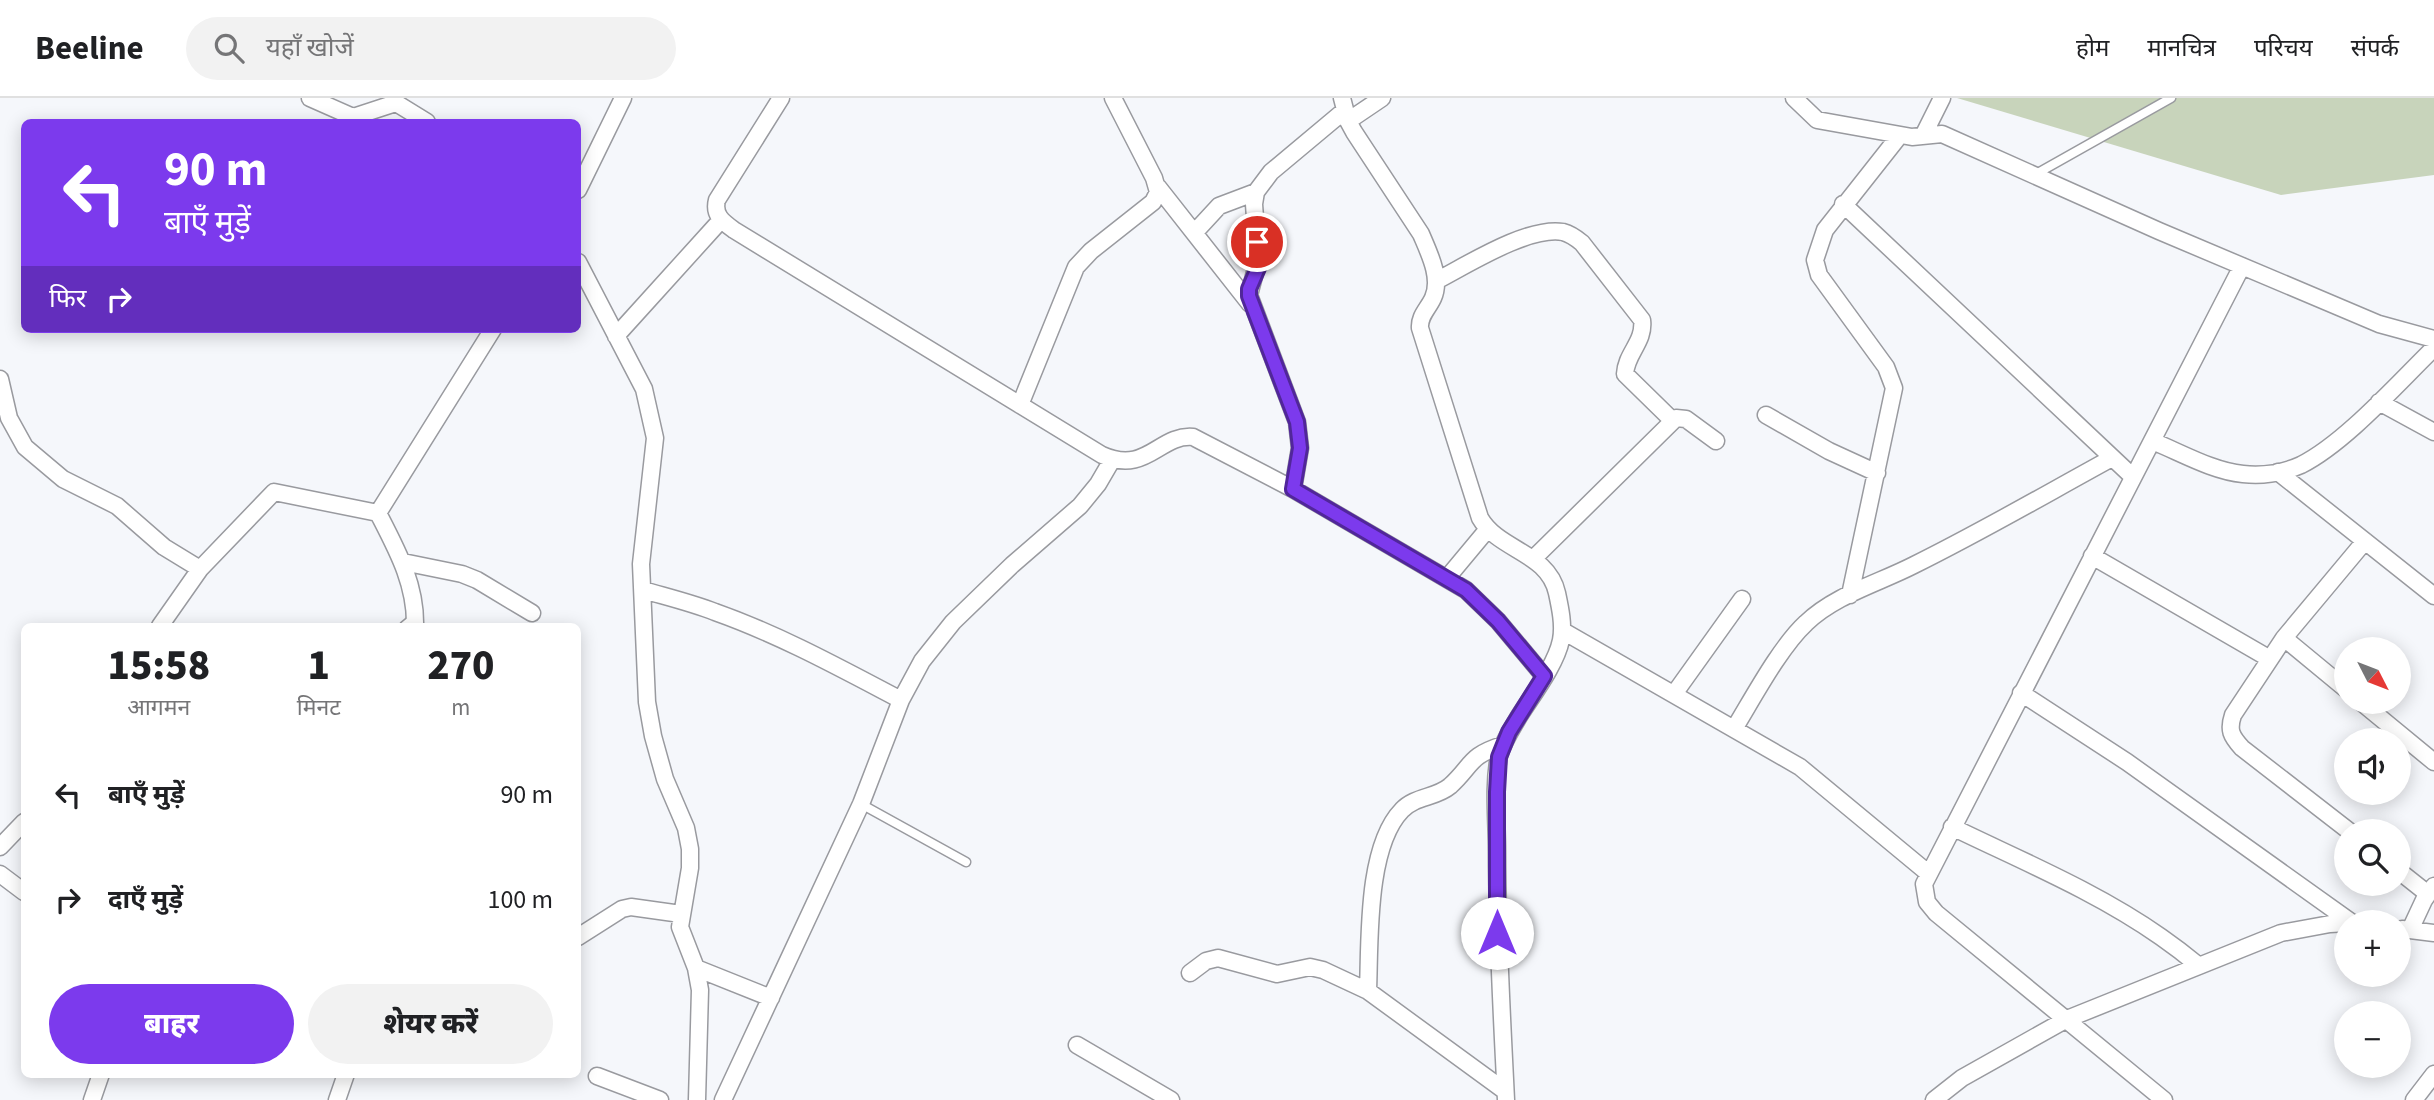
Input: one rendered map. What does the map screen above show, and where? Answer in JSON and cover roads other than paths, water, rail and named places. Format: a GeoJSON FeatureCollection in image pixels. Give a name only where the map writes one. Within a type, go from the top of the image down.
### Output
{"type":"FeatureCollection","features":[{"type":"Feature","properties":{"kind":"street"},"geometry":{"type":"LineString","coordinates":[[310,98],[353,117],[396,103],[422,119]]}},
{"type":"Feature","properties":{"kind":"street"},"geometry":{"type":"LineString","coordinates":[[581,184],[623,98]]}},
{"type":"Feature","properties":{"kind":"street"},"geometry":{"type":"LineString","coordinates":[[781,98],[717,200],[715,206],[721,220],[734,230],[1112,460],[1140,459],[1177,439],[1193,438],[1293,489],[1447,578],[1481,602],[1544,676]]}},
{"type":"Feature","properties":{"kind":"street"},"geometry":{"type":"LineString","coordinates":[[1113,98],[1158,187],[1254,309]]}},
{"type":"Feature","properties":{"kind":"street"},"geometry":{"type":"LineString","coordinates":[[1293,489],[1300,448],[1298,429],[1249,292],[1258,261],[1254,204],[1256,192],[1271,172],[1345,110],[1382,98]]}},
{"type":"Feature","properties":{"kind":"street"},"geometry":{"type":"LineString","coordinates":[[1794,98],[1817,120],[1899,135],[1942,134],[2159,231],[2379,324],[2434,339]]}},
{"type":"Feature","properties":{"kind":"street"},"geometry":{"type":"LineString","coordinates":[[1923,136],[1942,98]]}},
{"type":"Feature","properties":{"kind":"street"},"geometry":{"type":"LineString","coordinates":[[1345,110],[1421,234],[1429,253],[1436,281],[1435,290],[1421,318],[1420,328],[1474,501],[1487,530],[1546,569],[1554,581],[1563,631],[1561,643],[1503,745],[1499,757],[1497,933],[1506,1096]]}},
{"type":"Feature","properties":{"kind":"street"},"geometry":{"type":"LineString","coordinates":[[1850,595],[1894,388],[1892,379],[1819,275],[1815,260],[1825,230],[1899,135]]}},
{"type":"Feature","properties":{"kind":"street"},"geometry":{"type":"LineString","coordinates":[[1020,405],[1076,267],[1091,251],[1153,202],[1158,187]]}},
{"type":"Feature","properties":{"kind":"street"},"geometry":{"type":"LineString","coordinates":[[1195,232],[1219,206],[1256,192]]}},
{"type":"Feature","properties":{"kind":"street"},"geometry":{"type":"LineString","coordinates":[[1843,204],[2133,478]]}},
{"type":"Feature","properties":{"kind":"street"},"geometry":{"type":"LineString","coordinates":[[616,335],[721,220]]}},
{"type":"Feature","properties":{"kind":"street"},"geometry":{"type":"LineString","coordinates":[[1436,281],[1529,235],[1561,232],[1573,236],[1583,243],[1642,320],[1641,338],[1627,362],[1626,374],[1672,421]]}},
{"type":"Feature","properties":{"kind":"street"},"geometry":{"type":"LineString","coordinates":[[2164,1100],[1936,913],[1924,894],[1924,884],[2242,266]]}},
{"type":"Feature","properties":{"kind":"street"},"geometry":{"type":"LineString","coordinates":[[581,268],[644,389],[655,438],[641,564],[648,702],[653,736],[665,779],[687,828],[690,849],[690,868],[680,927],[696,968],[700,990],[697,1100]]}},
{"type":"Feature","properties":{"kind":"street"},"geometry":{"type":"LineString","coordinates":[[378,513],[490,333]]}},
{"type":"Feature","properties":{"kind":"street"},"geometry":{"type":"LineString","coordinates":[[2152,441],[2218,468],[2241,474],[2270,474],[2300,465],[2330,445],[2434,348]]}},
{"type":"Feature","properties":{"kind":"street"},"geometry":{"type":"LineString","coordinates":[[0,379],[9,418],[25,447],[63,479],[117,506],[164,547],[200,569]]}},
{"type":"Feature","properties":{"kind":"street"},"geometry":{"type":"LineString","coordinates":[[2379,402],[2434,432]]}},
{"type":"Feature","properties":{"kind":"street"},"geometry":{"type":"LineString","coordinates":[[1766,415],[1829,451],[1877,474]]}},
{"type":"Feature","properties":{"kind":"street"},"geometry":{"type":"LineString","coordinates":[[1533,559],[1676,418],[1682,417],[1716,441]]}},
{"type":"Feature","properties":{"kind":"street"},"geometry":{"type":"LineString","coordinates":[[1734,729],[1803,625],[1819,613],[2112,458]]}},
{"type":"Feature","properties":{"kind":"street"},"geometry":{"type":"LineString","coordinates":[[723,1100],[861,804],[901,700],[922,661],[953,622],[1080,506],[1098,484],[1112,460]]}},
{"type":"Feature","properties":{"kind":"street"},"geometry":{"type":"LineString","coordinates":[[2278,472],[2434,596]]}},
{"type":"Feature","properties":{"kind":"street"},"geometry":{"type":"LineString","coordinates":[[162,623],[200,569],[274,492],[378,513]]}},
{"type":"Feature","properties":{"kind":"street"},"geometry":{"type":"LineString","coordinates":[[378,513],[403,562],[412,590],[411,623]]}},
{"type":"Feature","properties":{"kind":"street"},"geometry":{"type":"LineString","coordinates":[[1447,578],[1487,530]]}},
{"type":"Feature","properties":{"kind":"street"},"geometry":{"type":"LineString","coordinates":[[2334,819],[2242,748],[2230,733],[2230,726],[2233,715],[2284,638],[2365,541]]}},
{"type":"Feature","properties":{"kind":"street"},"geometry":{"type":"LineString","coordinates":[[2092,556],[2270,659]]}},
{"type":"Feature","properties":{"kind":"street"},"geometry":{"type":"LineString","coordinates":[[403,562],[462,574],[532,613]]}},
{"type":"Feature","properties":{"kind":"street"},"geometry":{"type":"LineString","coordinates":[[643,590],[713,611],[779,638],[901,700]]}},
{"type":"Feature","properties":{"kind":"street"},"geometry":{"type":"LineString","coordinates":[[1674,694],[1742,599]]}},
{"type":"Feature","properties":{"kind":"street"},"geometry":{"type":"LineString","coordinates":[[1563,631],[1800,767],[1928,873]]}},
{"type":"Feature","properties":{"kind":"street"},"geometry":{"type":"LineString","coordinates":[[2284,638],[2334,679]]}},
{"type":"Feature","properties":{"kind":"street"},"geometry":{"type":"LineString","coordinates":[[2021,693],[2127,762],[2334,912]]}},
{"type":"Feature","properties":{"kind":"street"},"geometry":{"type":"LineString","coordinates":[[2376,714],[2434,762]]}},
{"type":"Feature","properties":{"kind":"street"},"geometry":{"type":"LineString","coordinates":[[1368,990],[1371,906],[1380,853],[1390,828],[1409,804],[1446,789],[1476,756],[1503,745]]}},
{"type":"Feature","properties":{"kind":"street"},"geometry":{"type":"LineString","coordinates":[[0,847],[21,825]]}},
{"type":"Feature","properties":{"kind":"street"},"geometry":{"type":"LineString","coordinates":[[1952,827],[2128,917],[2161,936],[2199,966]]}},
{"type":"Feature","properties":{"kind":"street"},"geometry":{"type":"LineString","coordinates":[[0,874],[21,890]]}},
{"type":"Feature","properties":{"kind":"street"},"geometry":{"type":"LineString","coordinates":[[2411,878],[2431,890],[2411,920]]}},
{"type":"Feature","properties":{"kind":"street"},"geometry":{"type":"LineString","coordinates":[[581,935],[622,909],[631,907],[681,914]]}},
{"type":"Feature","properties":{"kind":"street"},"geometry":{"type":"LineString","coordinates":[[1934,1100],[1962,1078],[2067,1019],[2281,933],[2334,924]]}},
{"type":"Feature","properties":{"kind":"street"},"geometry":{"type":"LineString","coordinates":[[2411,930],[2434,933]]}},
{"type":"Feature","properties":{"kind":"street"},"geometry":{"type":"LineString","coordinates":[[1190,973],[1206,961],[1218,958],[1278,974],[1310,967],[1323,970],[1368,990],[1506,1096]]}},
{"type":"Feature","properties":{"kind":"street"},"geometry":{"type":"LineString","coordinates":[[696,968],[771,998]]}},
{"type":"Feature","properties":{"kind":"street"},"geometry":{"type":"LineString","coordinates":[[1077,1045],[1171,1100]]}},
{"type":"Feature","properties":{"kind":"street"},"geometry":{"type":"LineString","coordinates":[[2414,1100],[2434,1074]]}},
{"type":"Feature","properties":{"kind":"street"},"geometry":{"type":"LineString","coordinates":[[597,1076],[660,1100]]}},
{"type":"Feature","properties":{"kind":"street"},"geometry":{"type":"LineString","coordinates":[[92,1100],[100,1078]]}},
{"type":"Feature","properties":{"kind":"street"},"geometry":{"type":"LineString","coordinates":[[337,1100],[345,1078]]}},
{"type":"Feature","properties":{"kind":"lane"},"geometry":{"type":"LineString","coordinates":[[2036,175],[2171,98]]}},
{"type":"Feature","properties":{"kind":"lane"},"geometry":{"type":"LineString","coordinates":[[861,804],[966,862]]}}]}
